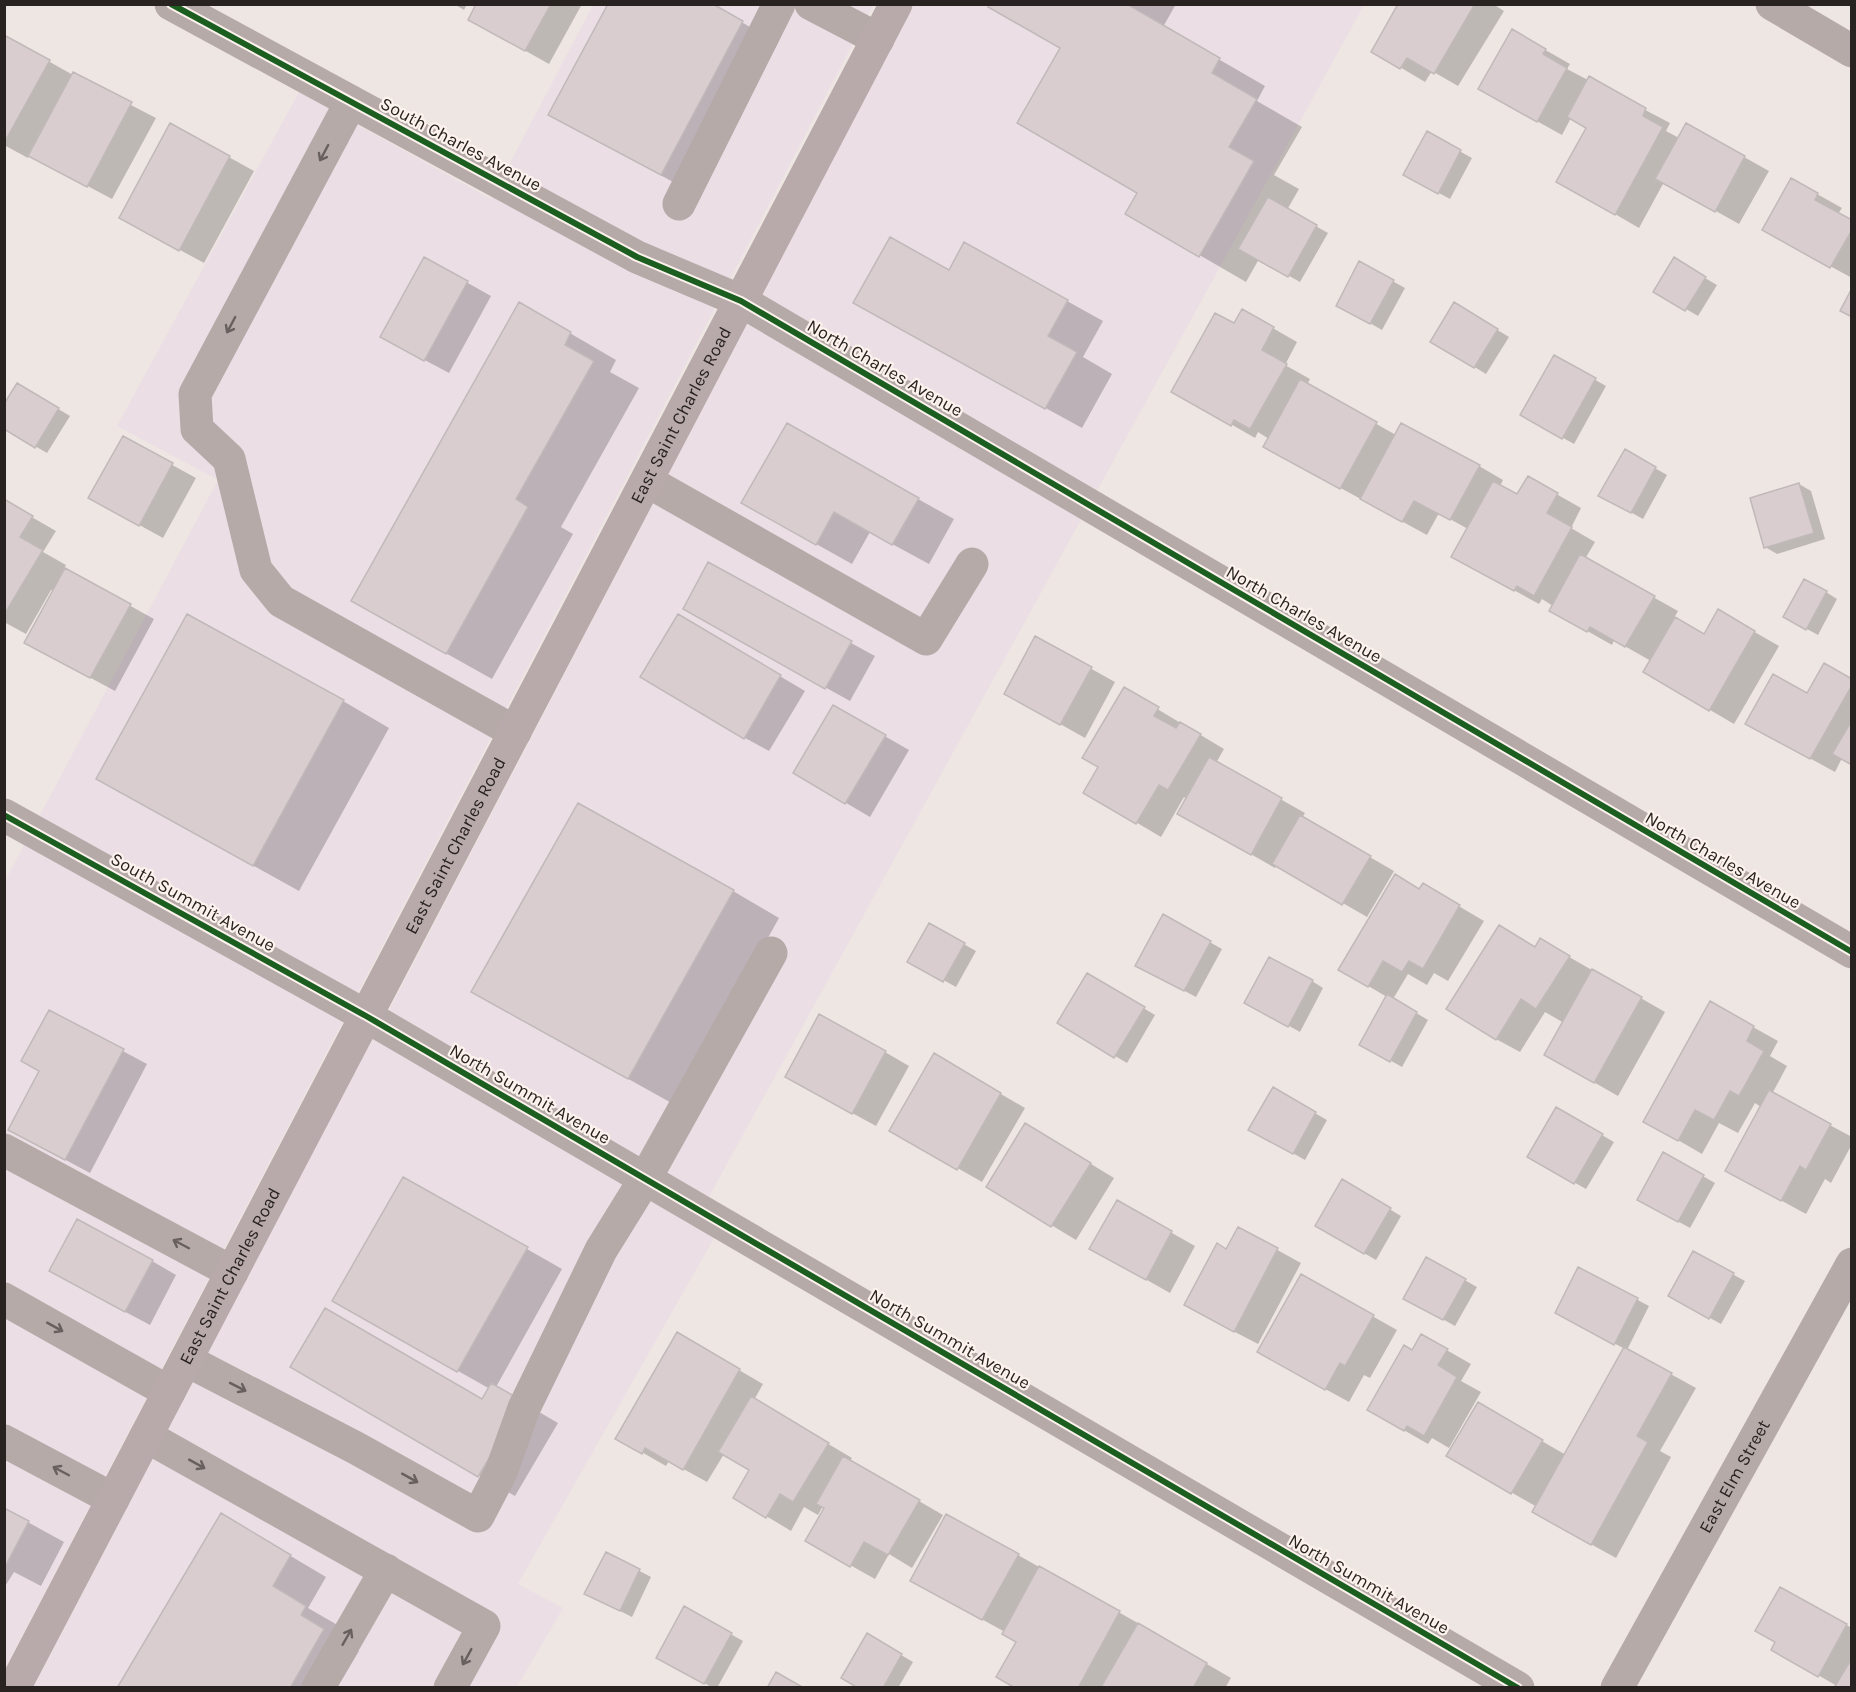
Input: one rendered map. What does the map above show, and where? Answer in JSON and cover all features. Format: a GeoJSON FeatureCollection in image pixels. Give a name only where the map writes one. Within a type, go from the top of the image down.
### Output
{"type":"FeatureCollection","features":[{"type":"Feature","properties":{"kind":"main road","name":"East Saint Charles Road"},"geometry":{"type":"LineString","coordinates":[[14,1688],[896,4]]}},
{"type":"Feature","properties":{"kind":"street","name":"South Charles Avenue"},"geometry":{"type":"LineString","coordinates":[[171,4],[638,257],[741,301]]}},
{"type":"Feature","properties":{"kind":"street"},"geometry":{"type":"LineString","coordinates":[[679,204],[779,4]]}},
{"type":"Feature","properties":{"kind":"street"},"geometry":{"type":"LineString","coordinates":[[811,4],[878,39]]}},
{"type":"Feature","properties":{"kind":"street"},"geometry":{"type":"LineString","coordinates":[[1772,4],[1851,51]]}},
{"type":"Feature","properties":{"kind":"street"},"geometry":{"type":"LineString","coordinates":[[351,102],[195,394],[197,429],[229,459],[256,570],[281,601],[515,732]]}},
{"type":"Feature","properties":{"kind":"street","name":"North Charles Avenue"},"geometry":{"type":"LineString","coordinates":[[741,301],[1851,952]]}},
{"type":"Feature","properties":{"kind":"street"},"geometry":{"type":"LineString","coordinates":[[647,481],[926,639],[972,564]]}},
{"type":"Feature","properties":{"kind":"street","name":"South Summit Avenue"},"geometry":{"type":"LineString","coordinates":[[4,815],[366,1016]]}},
{"type":"Feature","properties":{"kind":"street"},"geometry":{"type":"LineString","coordinates":[[186,1360],[356,1448],[478,1516],[501,1472],[524,1408],[601,1250],[645,1179],[771,953]]}},
{"type":"Feature","properties":{"kind":"street","name":"North Summit Avenue"},"geometry":{"type":"LineString","coordinates":[[366,1016],[1518,1688]]}},
{"type":"Feature","properties":{"kind":"street"},"geometry":{"type":"LineString","coordinates":[[4,1149],[232,1272]]}},
{"type":"Feature","properties":{"kind":"street","name":"East Elm Street"},"geometry":{"type":"LineString","coordinates":[[1617,1688],[1851,1264]]}},
{"type":"Feature","properties":{"kind":"street"},"geometry":{"type":"LineString","coordinates":[[4,1299],[170,1392]]}},
{"type":"Feature","properties":{"kind":"street"},"geometry":{"type":"LineString","coordinates":[[146,1436],[484,1626],[450,1688]]}},
{"type":"Feature","properties":{"kind":"street"},"geometry":{"type":"LineString","coordinates":[[4,1441],[113,1499]]}},
{"type":"Feature","properties":{"kind":"street"},"geometry":{"type":"LineString","coordinates":[[318,1688],[386,1570]]}},
{"type":"Feature","properties":{"kind":"shaded area"},"geometry":{"type":"Polygon","coordinates":[[[593,5],[873,5],[5,1669],[5,881],[218,480],[117,426],[299,92],[491,199],[593,5]]]}},
{"type":"Feature","properties":{"kind":"shaded area"},"geometry":{"type":"Polygon","coordinates":[[[913,5],[1364,5],[706,1202],[388,1012],[913,5]]]}},
{"type":"Feature","properties":{"kind":"shaded area"},"geometry":{"type":"Polygon","coordinates":[[[374,1034],[718,1231],[518,1584],[563,1608],[517,1687],[33,1688],[374,1034]]]}},
{"type":"Feature","properties":{"kind":"building"},"geometry":{"type":"Polygon","coordinates":[[[476,4],[551,4],[525,51],[468,20],[476,4]]]}},
{"type":"Feature","properties":{"kind":"building"},"geometry":{"type":"Polygon","coordinates":[[[608,4],[713,4],[743,21],[661,175],[548,115],[608,4]]]}},
{"type":"Feature","properties":{"kind":"building"},"geometry":{"type":"Polygon","coordinates":[[[990,4],[1127,4],[1220,58],[1212,73],[1257,99],[1229,147],[1254,161],[1199,257],[1125,214],[1137,193],[1017,123],[1060,48],[988,7],[990,4]]]}},
{"type":"Feature","properties":{"kind":"building"},"geometry":{"type":"Polygon","coordinates":[[[1398,4],[1475,4],[1434,74],[1407,58],[1400,69],[1371,52],[1398,4]]]}},
{"type":"Feature","properties":{"kind":"building"},"geometry":{"type":"Polygon","coordinates":[[[1512,29],[1546,49],[1543,54],[1567,68],[1537,122],[1478,89],[1512,29]]]}},
{"type":"Feature","properties":{"kind":"building"},"geometry":{"type":"Polygon","coordinates":[[[4,35],[50,60],[4,143],[4,35]]]}},
{"type":"Feature","properties":{"kind":"building"},"geometry":{"type":"Polygon","coordinates":[[[73,72],[132,102],[87,187],[28,156],[73,72]]]}},
{"type":"Feature","properties":{"kind":"building"},"geometry":{"type":"Polygon","coordinates":[[[1589,76],[1646,108],[1643,116],[1663,127],[1615,215],[1556,182],[1586,128],[1567,117],[1589,76]]]}},
{"type":"Feature","properties":{"kind":"building"},"geometry":{"type":"Polygon","coordinates":[[[170,123],[230,156],[179,251],[119,218],[170,123]]]}},
{"type":"Feature","properties":{"kind":"building"},"geometry":{"type":"Polygon","coordinates":[[[1686,123],[1745,156],[1715,212],[1655,179],[1686,123]]]}},
{"type":"Feature","properties":{"kind":"building"},"geometry":{"type":"Polygon","coordinates":[[[1427,131],[1461,150],[1438,194],[1403,175],[1427,131]]]}},
{"type":"Feature","properties":{"kind":"building"},"geometry":{"type":"Polygon","coordinates":[[[1791,178],[1818,193],[1815,200],[1852,220],[1852,230],[1830,268],[1762,230],[1791,178]]]}},
{"type":"Feature","properties":{"kind":"building"},"geometry":{"type":"Polygon","coordinates":[[[1268,197],[1317,225],[1288,277],[1238,249],[1268,197]]]}},
{"type":"Feature","properties":{"kind":"building"},"geometry":{"type":"Polygon","coordinates":[[[890,237],[949,270],[964,242],[1068,300],[1048,336],[1077,352],[1045,409],[853,303],[890,237]]]}},
{"type":"Feature","properties":{"kind":"building"},"geometry":{"type":"Polygon","coordinates":[[[424,257],[468,281],[424,361],[380,337],[424,257]]]}},
{"type":"Feature","properties":{"kind":"building"},"geometry":{"type":"Polygon","coordinates":[[[1674,257],[1706,277],[1685,311],[1653,292],[1674,257]]]}},
{"type":"Feature","properties":{"kind":"building"},"geometry":{"type":"Polygon","coordinates":[[[1359,261],[1394,280],[1370,324],[1336,306],[1359,261]]]}},
{"type":"Feature","properties":{"kind":"building"},"geometry":{"type":"Polygon","coordinates":[[[1852,288],[1852,317],[1840,311],[1852,288]]]}},
{"type":"Feature","properties":{"kind":"building"},"geometry":{"type":"Polygon","coordinates":[[[519,302],[571,332],[565,345],[594,361],[516,499],[528,507],[446,654],[351,601],[519,302]]]}},
{"type":"Feature","properties":{"kind":"building"},"geometry":{"type":"Polygon","coordinates":[[[1454,302],[1498,329],[1474,368],[1430,342],[1454,302]]]}},
{"type":"Feature","properties":{"kind":"building"},"geometry":{"type":"Polygon","coordinates":[[[1242,309],[1274,327],[1262,350],[1287,364],[1250,429],[1234,420],[1231,426],[1171,392],[1215,313],[1234,323],[1242,309]]]}},
{"type":"Feature","properties":{"kind":"building"},"geometry":{"type":"Polygon","coordinates":[[[1554,355],[1596,378],[1562,439],[1520,415],[1554,355]]]}},
{"type":"Feature","properties":{"kind":"building"},"geometry":{"type":"Polygon","coordinates":[[[1300,379],[1377,422],[1340,489],[1263,447],[1300,379]]]}},
{"type":"Feature","properties":{"kind":"building"},"geometry":{"type":"Polygon","coordinates":[[[17,383],[59,408],[35,448],[4,429],[4,404],[17,383]]]}},
{"type":"Feature","properties":{"kind":"building"},"geometry":{"type":"Polygon","coordinates":[[[787,423],[919,498],[892,545],[834,512],[816,545],[741,503],[787,423]]]}},
{"type":"Feature","properties":{"kind":"building"},"geometry":{"type":"Polygon","coordinates":[[[1401,423],[1480,465],[1450,520],[1414,501],[1402,522],[1360,499],[1401,423]]]}},
{"type":"Feature","properties":{"kind":"building"},"geometry":{"type":"Polygon","coordinates":[[[123,436],[173,463],[139,526],[88,498],[123,436]]]}},
{"type":"Feature","properties":{"kind":"building"},"geometry":{"type":"Polygon","coordinates":[[[1625,449],[1656,467],[1631,513],[1598,496],[1625,449]]]}},
{"type":"Feature","properties":{"kind":"building"},"geometry":{"type":"Polygon","coordinates":[[[1528,476],[1558,493],[1547,513],[1572,527],[1534,596],[1517,586],[1514,591],[1451,557],[1493,481],[1517,494],[1528,476]]]}},
{"type":"Feature","properties":{"kind":"building"},"geometry":{"type":"Polygon","coordinates":[[[1799,483],[1814,533],[1764,548],[1750,498],[1799,483]]]}},
{"type":"Feature","properties":{"kind":"building"},"geometry":{"type":"Polygon","coordinates":[[[4,499],[33,516],[20,537],[43,550],[4,615],[4,499]]]}},
{"type":"Feature","properties":{"kind":"building"},"geometry":{"type":"Polygon","coordinates":[[[1580,554],[1655,596],[1625,647],[1590,627],[1587,632],[1549,611],[1580,554]]]}},
{"type":"Feature","properties":{"kind":"building"},"geometry":{"type":"Polygon","coordinates":[[[708,562],[852,641],[825,689],[683,609],[708,562]]]}},
{"type":"Feature","properties":{"kind":"building"},"geometry":{"type":"Polygon","coordinates":[[[65,568],[131,604],[90,678],[24,643],[65,568]]]}},
{"type":"Feature","properties":{"kind":"building"},"geometry":{"type":"Polygon","coordinates":[[[1804,579],[1827,591],[1806,630],[1783,617],[1804,579]]]}},
{"type":"Feature","properties":{"kind":"building"},"geometry":{"type":"Polygon","coordinates":[[[1718,609],[1755,631],[1709,711],[1643,672],[1675,617],[1704,634],[1718,609]]]}},
{"type":"Feature","properties":{"kind":"building"},"geometry":{"type":"Polygon","coordinates":[[[187,614],[344,700],[253,866],[96,779],[187,614]]]}},
{"type":"Feature","properties":{"kind":"building"},"geometry":{"type":"Polygon","coordinates":[[[678,614],[781,675],[744,739],[640,677],[678,614]]]}},
{"type":"Feature","properties":{"kind":"building"},"geometry":{"type":"Polygon","coordinates":[[[1035,636],[1092,667],[1060,725],[1004,694],[1035,636]]]}},
{"type":"Feature","properties":{"kind":"building"},"geometry":{"type":"Polygon","coordinates":[[[1824,663],[1852,679],[1852,685],[1810,759],[1745,724],[1773,674],[1807,693],[1824,663]]]}},
{"type":"Feature","properties":{"kind":"building"},"geometry":{"type":"Polygon","coordinates":[[[1124,687],[1159,707],[1154,716],[1176,728],[1180,722],[1201,734],[1168,790],[1159,785],[1136,824],[1083,793],[1098,767],[1082,758],[1124,687]]]}},
{"type":"Feature","properties":{"kind":"building"},"geometry":{"type":"Polygon","coordinates":[[[833,705],[886,735],[845,804],[793,773],[833,705]]]}},
{"type":"Feature","properties":{"kind":"building"},"geometry":{"type":"Polygon","coordinates":[[[1852,720],[1852,765],[1832,754],[1852,720]]]}},
{"type":"Feature","properties":{"kind":"building"},"geometry":{"type":"Polygon","coordinates":[[[1209,757],[1282,798],[1251,855],[1177,814],[1209,757]]]}},
{"type":"Feature","properties":{"kind":"building"},"geometry":{"type":"Polygon","coordinates":[[[578,803],[734,890],[628,1079],[471,992],[578,803]]]}},
{"type":"Feature","properties":{"kind":"building"},"geometry":{"type":"Polygon","coordinates":[[[1300,815],[1371,856],[1342,905],[1272,864],[1300,815]]]}},
{"type":"Feature","properties":{"kind":"building"},"geometry":{"type":"Polygon","coordinates":[[[1395,874],[1419,889],[1423,883],[1460,905],[1423,969],[1409,961],[1402,972],[1383,961],[1368,987],[1338,970],[1395,874]]]}},
{"type":"Feature","properties":{"kind":"building"},"geometry":{"type":"Polygon","coordinates":[[[1163,914],[1211,941],[1184,991],[1135,966],[1163,914]]]}},
{"type":"Feature","properties":{"kind":"building"},"geometry":{"type":"Polygon","coordinates":[[[929,923],[965,943],[943,982],[907,962],[929,923]]]}},
{"type":"Feature","properties":{"kind":"building"},"geometry":{"type":"Polygon","coordinates":[[[1499,925],[1535,947],[1540,938],[1570,956],[1536,1009],[1521,999],[1496,1040],[1446,1009],[1499,925]]]}},
{"type":"Feature","properties":{"kind":"building"},"geometry":{"type":"Polygon","coordinates":[[[1269,957],[1313,980],[1288,1027],[1244,1003],[1269,957]]]}},
{"type":"Feature","properties":{"kind":"building"},"geometry":{"type":"Polygon","coordinates":[[[1592,969],[1642,997],[1594,1083],[1544,1055],[1592,969]]]}},
{"type":"Feature","properties":{"kind":"building"},"geometry":{"type":"Polygon","coordinates":[[[1087,973],[1145,1007],[1114,1058],[1057,1023],[1087,973]]]}},
{"type":"Feature","properties":{"kind":"building"},"geometry":{"type":"Polygon","coordinates":[[[1387,994],[1417,1012],[1390,1062],[1359,1045],[1387,994]]]}},
{"type":"Feature","properties":{"kind":"building"},"geometry":{"type":"Polygon","coordinates":[[[1710,1001],[1754,1026],[1747,1041],[1764,1051],[1739,1096],[1730,1091],[1714,1120],[1695,1110],[1678,1141],[1643,1122],[1710,1001]]]}},
{"type":"Feature","properties":{"kind":"building"},"geometry":{"type":"Polygon","coordinates":[[[49,1010],[124,1049],[65,1160],[8,1130],[39,1071],[21,1061],[49,1010]]]}},
{"type":"Feature","properties":{"kind":"building"},"geometry":{"type":"Polygon","coordinates":[[[819,1014],[886,1051],[852,1114],[785,1077],[819,1014]]]}},
{"type":"Feature","properties":{"kind":"building"},"geometry":{"type":"Polygon","coordinates":[[[934,1053],[1001,1093],[957,1170],[889,1131],[934,1053]]]}},
{"type":"Feature","properties":{"kind":"building"},"geometry":{"type":"Polygon","coordinates":[[[1273,1087],[1316,1112],[1293,1154],[1248,1130],[1273,1087]]]}},
{"type":"Feature","properties":{"kind":"building"},"geometry":{"type":"Polygon","coordinates":[[[1769,1090],[1831,1124],[1806,1170],[1800,1166],[1781,1201],[1725,1171],[1769,1090]]]}},
{"type":"Feature","properties":{"kind":"building"},"geometry":{"type":"Polygon","coordinates":[[[1556,1107],[1603,1134],[1574,1184],[1527,1157],[1556,1107]]]}},
{"type":"Feature","properties":{"kind":"building"},"geometry":{"type":"Polygon","coordinates":[[[1025,1123],[1091,1163],[1051,1227],[986,1187],[1025,1123]]]}},
{"type":"Feature","properties":{"kind":"building"},"geometry":{"type":"Polygon","coordinates":[[[1663,1152],[1704,1175],[1678,1222],[1637,1200],[1663,1152]]]}},
{"type":"Feature","properties":{"kind":"building"},"geometry":{"type":"Polygon","coordinates":[[[403,1177],[528,1247],[457,1372],[332,1301],[403,1177]]]}},
{"type":"Feature","properties":{"kind":"building"},"geometry":{"type":"Polygon","coordinates":[[[1342,1179],[1391,1208],[1364,1254],[1315,1226],[1342,1179]]]}},
{"type":"Feature","properties":{"kind":"building"},"geometry":{"type":"Polygon","coordinates":[[[1117,1200],[1172,1231],[1146,1280],[1089,1249],[1117,1200]]]}},
{"type":"Feature","properties":{"kind":"building"},"geometry":{"type":"Polygon","coordinates":[[[77,1219],[153,1260],[125,1312],[49,1271],[77,1219]]]}},
{"type":"Feature","properties":{"kind":"building"},"geometry":{"type":"Polygon","coordinates":[[[1238,1227],[1278,1248],[1234,1332],[1184,1305],[1217,1243],[1226,1249],[1238,1227]]]}},
{"type":"Feature","properties":{"kind":"building"},"geometry":{"type":"Polygon","coordinates":[[[1693,1251],[1734,1273],[1709,1319],[1668,1296],[1693,1251]]]}},
{"type":"Feature","properties":{"kind":"building"},"geometry":{"type":"Polygon","coordinates":[[[1426,1257],[1466,1279],[1443,1320],[1403,1299],[1426,1257]]]}},
{"type":"Feature","properties":{"kind":"building"},"geometry":{"type":"Polygon","coordinates":[[[1578,1267],[1638,1298],[1614,1345],[1555,1313],[1578,1267]]]}},
{"type":"Feature","properties":{"kind":"building"},"geometry":{"type":"Polygon","coordinates":[[[1301,1274],[1374,1315],[1345,1366],[1340,1363],[1325,1390],[1257,1352],[1301,1274]]]}},
{"type":"Feature","properties":{"kind":"building"},"geometry":{"type":"Polygon","coordinates":[[[325,1308],[482,1399],[491,1383],[523,1401],[478,1477],[290,1367],[325,1308]]]}},
{"type":"Feature","properties":{"kind":"building"},"geometry":{"type":"Polygon","coordinates":[[[677,1332],[740,1369],[683,1470],[645,1448],[642,1454],[615,1439],[677,1332]]]}},
{"type":"Feature","properties":{"kind":"building"},"geometry":{"type":"Polygon","coordinates":[[[1421,1334],[1448,1349],[1438,1365],[1457,1377],[1424,1436],[1407,1426],[1404,1431],[1367,1410],[1404,1345],[1412,1350],[1421,1334]]]}},
{"type":"Feature","properties":{"kind":"building"},"geometry":{"type":"Polygon","coordinates":[[[1624,1347],[1672,1373],[1637,1436],[1648,1442],[1591,1545],[1532,1512],[1624,1347]]]}},
{"type":"Feature","properties":{"kind":"building"},"geometry":{"type":"Polygon","coordinates":[[[751,1396],[829,1443],[793,1502],[780,1494],[766,1518],[733,1498],[749,1470],[718,1452],[751,1396]]]}},
{"type":"Feature","properties":{"kind":"building"},"geometry":{"type":"Polygon","coordinates":[[[1478,1402],[1543,1440],[1511,1494],[1446,1456],[1478,1402]]]}},
{"type":"Feature","properties":{"kind":"building"},"geometry":{"type":"Polygon","coordinates":[[[843,1456],[920,1500],[888,1555],[864,1542],[850,1567],[805,1541],[824,1508],[816,1504],[843,1456]]]}},
{"type":"Feature","properties":{"kind":"building"},"geometry":{"type":"Polygon","coordinates":[[[4,1508],[29,1521],[5,1567],[4,1567],[4,1508]]]}},
{"type":"Feature","properties":{"kind":"building"},"geometry":{"type":"Polygon","coordinates":[[[221,1513],[291,1555],[273,1586],[306,1606],[301,1615],[324,1629],[290,1688],[117,1688],[221,1513]]]}},
{"type":"Feature","properties":{"kind":"building"},"geometry":{"type":"Polygon","coordinates":[[[946,1514],[1019,1554],[982,1620],[910,1581],[946,1514]]]}},
{"type":"Feature","properties":{"kind":"building"},"geometry":{"type":"Polygon","coordinates":[[[606,1552],[640,1569],[620,1611],[584,1594],[606,1552]]]}},
{"type":"Feature","properties":{"kind":"building"},"geometry":{"type":"Polygon","coordinates":[[[1039,1566],[1120,1611],[1078,1688],[1015,1688],[996,1677],[1016,1642],[1002,1634],[1039,1566]]]}},
{"type":"Feature","properties":{"kind":"building"},"geometry":{"type":"Polygon","coordinates":[[[1780,1587],[1847,1624],[1818,1677],[1771,1650],[1775,1642],[1755,1631],[1780,1587]]]}},
{"type":"Feature","properties":{"kind":"building"},"geometry":{"type":"Polygon","coordinates":[[[684,1606],[732,1633],[704,1684],[656,1658],[684,1606]]]}},
{"type":"Feature","properties":{"kind":"building"},"geometry":{"type":"Polygon","coordinates":[[[1138,1623],[1207,1663],[1193,1688],[1101,1687],[1138,1623]]]}},
{"type":"Feature","properties":{"kind":"building"},"geometry":{"type":"Polygon","coordinates":[[[867,1633],[902,1654],[883,1688],[858,1688],[841,1678],[867,1633]]]}},
{"type":"Feature","properties":{"kind":"building"},"geometry":{"type":"Polygon","coordinates":[[[1852,1658],[1852,1688],[1834,1688],[1852,1658]]]}},
{"type":"Feature","properties":{"kind":"building"},"geometry":{"type":"Polygon","coordinates":[[[776,1672],[804,1688],[767,1688],[776,1672]]]}},
{"type":"Feature","properties":{"kind":"cycle path"},"geometry":{"type":"LineString","coordinates":[[171,4],[637,257],[741,301],[1852,952]]}},
{"type":"Feature","properties":{"kind":"cycle path"},"geometry":{"type":"LineString","coordinates":[[4,815],[366,1016],[1518,1688]]}}]}
